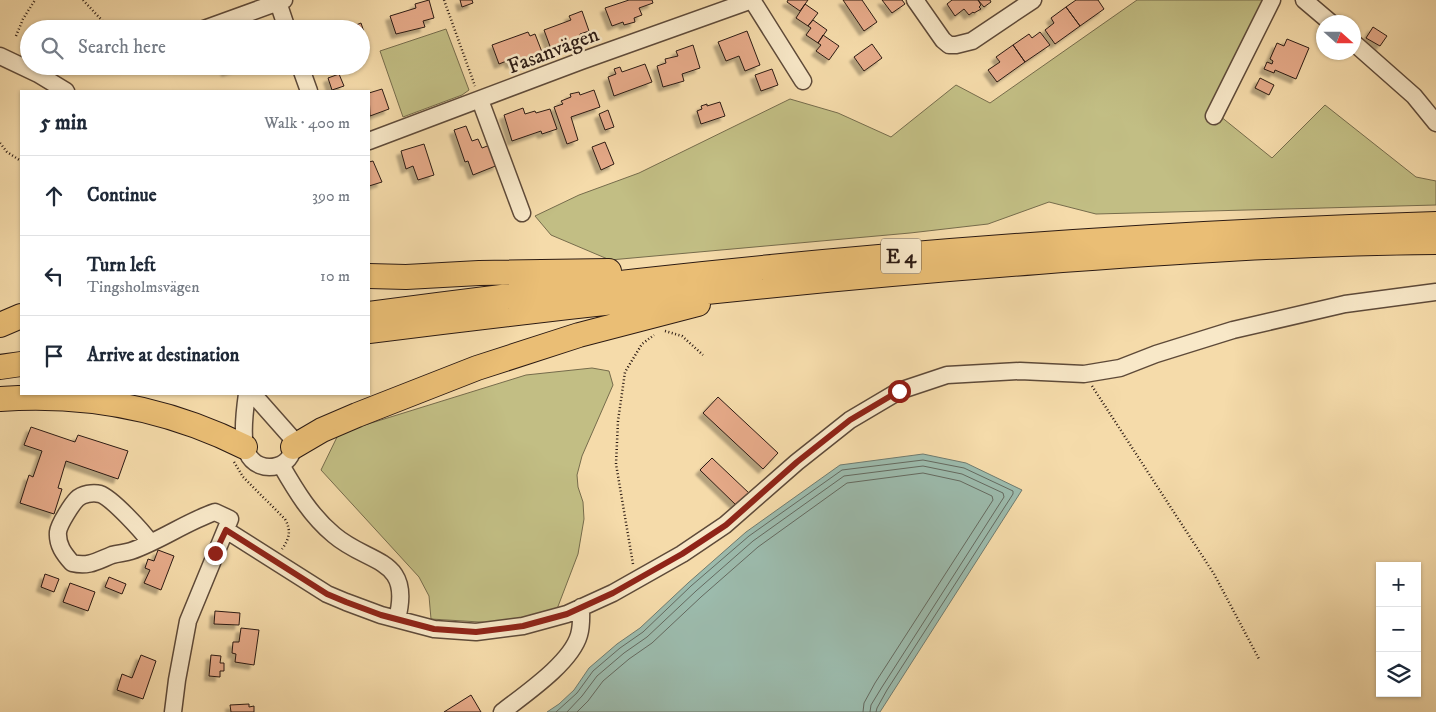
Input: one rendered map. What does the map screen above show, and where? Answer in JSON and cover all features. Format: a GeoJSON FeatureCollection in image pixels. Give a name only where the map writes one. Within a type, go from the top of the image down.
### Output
{"type":"FeatureCollection","features":[{"type":"Feature","properties":{"kind":"highway","name":"E 4"},"geometry":{"type":"LineString","coordinates":[[370,331],[618,301],[773,276],[1066,242],[1264,230],[1436,224]]}},
{"type":"Feature","properties":{"kind":"highway","name":"E 4"},"geometry":{"type":"LineString","coordinates":[[370,314],[586,287],[773,276],[969,268],[1151,254],[1436,242]]}},
{"type":"Feature","properties":{"kind":"highway"},"geometry":{"type":"LineString","coordinates":[[370,276],[406,277],[479,273],[773,276]]}},
{"type":"Feature","properties":{"kind":"highway"},"geometry":{"type":"LineString","coordinates":[[287,456],[322,430],[477,368],[773,276]]}},
{"type":"Feature","properties":{"kind":"highway"},"geometry":{"type":"LineString","coordinates":[[0,324],[20,316]]}},
{"type":"Feature","properties":{"kind":"highway"},"geometry":{"type":"LineString","coordinates":[[0,367],[20,364]]}},
{"type":"Feature","properties":{"kind":"highway"},"geometry":{"type":"LineString","coordinates":[[0,386],[20,382]]}},
{"type":"Feature","properties":{"kind":"highway"},"geometry":{"type":"LineString","coordinates":[[0,399],[51,398],[106,402],[146,410],[184,421],[245,446]]}},
{"type":"Feature","properties":{"kind":"street","name":"Fasanvägen"},"geometry":{"type":"LineString","coordinates":[[370,141],[581,61],[752,0],[803,81]]}},
{"type":"Feature","properties":{"kind":"street"},"geometry":{"type":"LineString","coordinates":[[915,0],[943,40],[949,44],[956,45],[972,41],[1033,0]]}},
{"type":"Feature","properties":{"kind":"street"},"geometry":{"type":"LineString","coordinates":[[1214,116],[1272,0]]}},
{"type":"Feature","properties":{"kind":"street"},"geometry":{"type":"LineString","coordinates":[[1304,0],[1322,15]]}},
{"type":"Feature","properties":{"kind":"street"},"geometry":{"type":"LineString","coordinates":[[224,20],[259,4],[281,1],[286,20]]}},
{"type":"Feature","properties":{"kind":"street"},"geometry":{"type":"LineString","coordinates":[[1361,49],[1414,96],[1436,123]]}},
{"type":"Feature","properties":{"kind":"street"},"geometry":{"type":"LineString","coordinates":[[0,56],[20,65]]}},
{"type":"Feature","properties":{"kind":"street"},"geometry":{"type":"LineString","coordinates":[[40,75],[64,90]]}},
{"type":"Feature","properties":{"kind":"street"},"geometry":{"type":"LineString","coordinates":[[303,75],[309,90]]}},
{"type":"Feature","properties":{"kind":"street"},"geometry":{"type":"LineString","coordinates":[[480,100],[522,213]]}},
{"type":"Feature","properties":{"kind":"street"},"geometry":{"type":"LineString","coordinates":[[150,542],[136,524],[101,494],[82,495],[77,499],[62,520],[58,532],[61,551],[72,563],[88,565],[132,550],[150,542],[215,512],[228,524],[327,594],[346,602],[434,629],[476,632],[523,626],[560,616],[581,607],[637,580],[682,554],[726,525],[797,462],[842,426],[899,391],[947,375],[1020,370],[1084,374],[1120,368],[1156,354],[1242,328],[1345,304],[1436,292]]}},
{"type":"Feature","properties":{"kind":"street"},"geometry":{"type":"LineString","coordinates":[[247,395],[245,446],[250,458],[268,467],[287,456]]}},
{"type":"Feature","properties":{"kind":"street"},"geometry":{"type":"LineString","coordinates":[[254,395],[291,436],[287,456],[304,504],[335,536],[352,548],[383,562],[394,572],[400,586],[401,599],[397,619]]}},
{"type":"Feature","properties":{"kind":"street"},"geometry":{"type":"LineString","coordinates":[[173,712],[188,621],[228,524]]}},
{"type":"Feature","properties":{"kind":"street"},"geometry":{"type":"LineString","coordinates":[[502,712],[546,676],[574,648],[580,628],[581,607]]}},
{"type":"Feature","properties":{"kind":"path"},"geometry":{"type":"LineString","coordinates":[[23,20],[35,0]]}},
{"type":"Feature","properties":{"kind":"path"},"geometry":{"type":"LineString","coordinates":[[83,0],[102,20]]}},
{"type":"Feature","properties":{"kind":"path"},"geometry":{"type":"LineString","coordinates":[[444,0],[480,100]]}},
{"type":"Feature","properties":{"kind":"path"},"geometry":{"type":"LineString","coordinates":[[16,36],[20,26]]}},
{"type":"Feature","properties":{"kind":"path"},"geometry":{"type":"LineString","coordinates":[[0,143],[7,152],[20,160]]}},
{"type":"Feature","properties":{"kind":"path"},"geometry":{"type":"LineString","coordinates":[[661,330],[682,336],[703,355]]}},
{"type":"Feature","properties":{"kind":"path"},"geometry":{"type":"LineString","coordinates":[[637,580],[616,464],[618,421],[625,372],[642,344],[655,335]]}},
{"type":"Feature","properties":{"kind":"path"},"geometry":{"type":"LineString","coordinates":[[1084,374],[1214,574],[1259,659]]}},
{"type":"Feature","properties":{"kind":"shaded area"},"geometry":{"type":"Polygon","coordinates":[[[1137,0],[1278,0],[1220,116],[1272,158],[1325,105],[1416,177],[1436,181],[1436,205],[1096,214],[1049,202],[988,224],[910,233],[610,260],[551,235],[535,216],[579,195],[639,173],[790,99],[838,113],[891,137],[956,85],[990,103],[1137,0]]]}},
{"type":"Feature","properties":{"kind":"shaded area"},"geometry":{"type":"Polygon","coordinates":[[[446,29],[469,90],[462,95],[403,117],[380,51],[446,29]]]}},
{"type":"Feature","properties":{"kind":"shaded area"},"geometry":{"type":"Polygon","coordinates":[[[592,368],[609,371],[613,385],[582,456],[577,475],[578,487],[583,502],[584,519],[578,554],[557,609],[532,618],[496,623],[431,619],[429,596],[419,577],[321,470],[339,433],[526,375],[592,368]]]}},
{"type":"Feature","properties":{"kind":"water"},"geometry":{"type":"Polygon","coordinates":[[[923,454],[966,463],[1022,490],[880,712],[547,712],[574,690],[589,668],[617,644],[640,628],[746,532],[840,465],[923,454]]]}},
{"type":"Feature","properties":{"kind":"building"},"geometry":{"type":"Polygon","coordinates":[[[429,0],[434,18],[423,21],[425,27],[396,34],[390,16],[416,8],[415,4],[429,0]]]}},
{"type":"Feature","properties":{"kind":"building"},"geometry":{"type":"Polygon","coordinates":[[[460,0],[472,0],[473,3],[462,7],[460,0]]]}},
{"type":"Feature","properties":{"kind":"building"},"geometry":{"type":"Polygon","coordinates":[[[629,0],[652,0],[653,3],[639,8],[642,15],[634,18],[635,22],[624,25],[623,22],[612,26],[605,8],[629,0]]]}},
{"type":"Feature","properties":{"kind":"building"},"geometry":{"type":"Polygon","coordinates":[[[788,0],[808,0],[800,11],[787,2],[788,0]]]}},
{"type":"Feature","properties":{"kind":"building"},"geometry":{"type":"Polygon","coordinates":[[[843,0],[862,0],[877,22],[864,31],[843,0]]]}},
{"type":"Feature","properties":{"kind":"building"},"geometry":{"type":"Polygon","coordinates":[[[882,0],[902,0],[905,4],[892,13],[882,0]]]}},
{"type":"Feature","properties":{"kind":"building"},"geometry":{"type":"Polygon","coordinates":[[[952,0],[978,0],[981,9],[969,15],[964,9],[955,16],[947,4],[952,0]]]}},
{"type":"Feature","properties":{"kind":"building"},"geometry":{"type":"Polygon","coordinates":[[[978,0],[990,0],[991,2],[984,7],[978,0]]]}},
{"type":"Feature","properties":{"kind":"building"},"geometry":{"type":"Polygon","coordinates":[[[1076,0],[1098,0],[1104,9],[1080,26],[1066,7],[1076,0]]]}},
{"type":"Feature","properties":{"kind":"building"},"geometry":{"type":"Polygon","coordinates":[[[805,4],[818,13],[808,26],[796,18],[805,4]]]}},
{"type":"Feature","properties":{"kind":"building"},"geometry":{"type":"Polygon","coordinates":[[[1066,7],[1080,26],[1055,44],[1045,30],[1054,23],[1051,18],[1066,7]]]}},
{"type":"Feature","properties":{"kind":"building"},"geometry":{"type":"Polygon","coordinates":[[[582,11],[589,31],[580,34],[581,38],[551,49],[544,30],[571,20],[569,16],[582,11]]]}},
{"type":"Feature","properties":{"kind":"building"},"geometry":{"type":"Polygon","coordinates":[[[813,20],[827,30],[818,43],[806,35],[811,28],[808,26],[813,20]]]}},
{"type":"Feature","properties":{"kind":"building"},"geometry":{"type":"Polygon","coordinates":[[[1373,27],[1387,36],[1380,46],[1366,38],[1373,27]]]}},
{"type":"Feature","properties":{"kind":"building"},"geometry":{"type":"Polygon","coordinates":[[[747,31],[760,65],[745,71],[739,56],[726,61],[718,42],[747,31]]]}},
{"type":"Feature","properties":{"kind":"building"},"geometry":{"type":"Polygon","coordinates":[[[528,32],[530,36],[535,34],[542,52],[510,64],[509,60],[499,64],[492,45],[528,32]]]}},
{"type":"Feature","properties":{"kind":"building"},"geometry":{"type":"Polygon","coordinates":[[[1040,32],[1050,45],[1025,62],[1013,45],[1029,34],[1032,38],[1040,32]]]}},
{"type":"Feature","properties":{"kind":"building"},"geometry":{"type":"Polygon","coordinates":[[[823,35],[839,46],[829,60],[816,51],[821,45],[818,43],[823,35]]]}},
{"type":"Feature","properties":{"kind":"building"},"geometry":{"type":"Polygon","coordinates":[[[1287,39],[1309,48],[1296,79],[1275,70],[1274,73],[1264,69],[1267,62],[1272,64],[1273,61],[1270,59],[1277,43],[1284,46],[1287,39]]]}},
{"type":"Feature","properties":{"kind":"building"},"geometry":{"type":"Polygon","coordinates":[[[872,44],[882,58],[864,71],[854,57],[872,44]]]}},
{"type":"Feature","properties":{"kind":"building"},"geometry":{"type":"Polygon","coordinates":[[[693,45],[700,68],[682,74],[684,81],[663,87],[657,66],[666,63],[665,59],[678,56],[676,51],[693,45]]]}},
{"type":"Feature","properties":{"kind":"building"},"geometry":{"type":"Polygon","coordinates":[[[1013,45],[1025,62],[997,82],[988,70],[1000,62],[996,57],[1013,45]]]}},
{"type":"Feature","properties":{"kind":"building"},"geometry":{"type":"Polygon","coordinates":[[[645,64],[652,82],[614,96],[608,77],[616,74],[614,69],[620,67],[622,72],[645,64]]]}},
{"type":"Feature","properties":{"kind":"building"},"geometry":{"type":"Polygon","coordinates":[[[772,69],[778,85],[761,91],[755,75],[772,69]]]}},
{"type":"Feature","properties":{"kind":"building"},"geometry":{"type":"Polygon","coordinates":[[[339,75],[344,86],[332,90],[328,78],[339,75]]]}},
{"type":"Feature","properties":{"kind":"building"},"geometry":{"type":"Polygon","coordinates":[[[1260,78],[1274,85],[1269,95],[1255,88],[1260,78]]]}},
{"type":"Feature","properties":{"kind":"building"},"geometry":{"type":"Polygon","coordinates":[[[382,89],[389,109],[370,116],[370,93],[382,89]]]}},
{"type":"Feature","properties":{"kind":"building"},"geometry":{"type":"Polygon","coordinates":[[[594,90],[600,107],[571,117],[578,140],[567,144],[554,107],[563,104],[561,101],[571,97],[570,94],[579,92],[580,95],[594,90]]]}},
{"type":"Feature","properties":{"kind":"building"},"geometry":{"type":"Polygon","coordinates":[[[720,102],[725,116],[701,124],[697,111],[702,109],[701,106],[720,102]]]}},
{"type":"Feature","properties":{"kind":"building"},"geometry":{"type":"Polygon","coordinates":[[[523,108],[525,114],[550,109],[557,129],[542,134],[541,131],[512,141],[504,115],[523,108]]]}},
{"type":"Feature","properties":{"kind":"building"},"geometry":{"type":"Polygon","coordinates":[[[608,110],[614,127],[605,130],[599,114],[608,110]]]}},
{"type":"Feature","properties":{"kind":"building"},"geometry":{"type":"Polygon","coordinates":[[[466,126],[472,141],[478,139],[482,148],[490,145],[498,165],[473,175],[468,161],[465,162],[454,130],[466,126]]]}},
{"type":"Feature","properties":{"kind":"building"},"geometry":{"type":"Polygon","coordinates":[[[605,142],[614,164],[601,170],[592,147],[605,142]]]}},
{"type":"Feature","properties":{"kind":"building"},"geometry":{"type":"Polygon","coordinates":[[[424,144],[434,175],[418,180],[413,166],[406,169],[401,151],[424,144]]]}},
{"type":"Feature","properties":{"kind":"building"},"geometry":{"type":"Polygon","coordinates":[[[373,161],[382,182],[370,186],[370,162],[373,161]]]}},
{"type":"Feature","properties":{"kind":"building"},"geometry":{"type":"Polygon","coordinates":[[[718,397],[778,453],[763,469],[703,413],[718,397]]]}},
{"type":"Feature","properties":{"kind":"building"},"geometry":{"type":"Polygon","coordinates":[[[31,427],[75,442],[78,435],[128,451],[118,479],[66,461],[58,488],[62,489],[54,514],[20,503],[29,475],[33,477],[42,451],[24,445],[31,427]]]}},
{"type":"Feature","properties":{"kind":"building"},"geometry":{"type":"Polygon","coordinates":[[[712,458],[750,494],[738,507],[700,470],[712,458]]]}},
{"type":"Feature","properties":{"kind":"building"},"geometry":{"type":"Polygon","coordinates":[[[158,550],[174,556],[161,590],[144,583],[150,570],[145,568],[148,559],[154,561],[158,550]]]}},
{"type":"Feature","properties":{"kind":"building"},"geometry":{"type":"Polygon","coordinates":[[[45,574],[59,579],[54,592],[41,587],[45,574]]]}},
{"type":"Feature","properties":{"kind":"building"},"geometry":{"type":"Polygon","coordinates":[[[109,577],[126,584],[122,594],[105,587],[109,577]]]}},
{"type":"Feature","properties":{"kind":"building"},"geometry":{"type":"Polygon","coordinates":[[[70,583],[95,592],[88,611],[63,602],[70,583]]]}},
{"type":"Feature","properties":{"kind":"building"},"geometry":{"type":"Polygon","coordinates":[[[215,611],[240,613],[239,625],[214,624],[215,611]]]}},
{"type":"Feature","properties":{"kind":"building"},"geometry":{"type":"Polygon","coordinates":[[[241,628],[259,630],[254,665],[235,662],[236,654],[232,653],[233,642],[239,642],[241,628]]]}},
{"type":"Feature","properties":{"kind":"building"},"geometry":{"type":"Polygon","coordinates":[[[141,655],[156,661],[143,699],[117,690],[122,674],[132,678],[141,655]]]}},
{"type":"Feature","properties":{"kind":"building"},"geometry":{"type":"Polygon","coordinates":[[[211,655],[221,656],[220,663],[224,663],[224,671],[220,671],[220,677],[209,676],[211,655]]]}},
{"type":"Feature","properties":{"kind":"building"},"geometry":{"type":"Polygon","coordinates":[[[471,695],[481,712],[444,712],[471,695]]]}},
{"type":"Feature","properties":{"kind":"building"},"geometry":{"type":"Polygon","coordinates":[[[249,704],[249,707],[254,706],[254,712],[231,712],[230,705],[249,704]]]}},
{"type":"Feature","properties":{"kind":"route"},"geometry":{"type":"LineString","coordinates":[[215,553],[226,530],[327,594],[381,615],[434,629],[476,632],[546,621],[567,614],[613,593],[682,554],[726,525],[797,462],[850,420],[899,391]]}}]}
